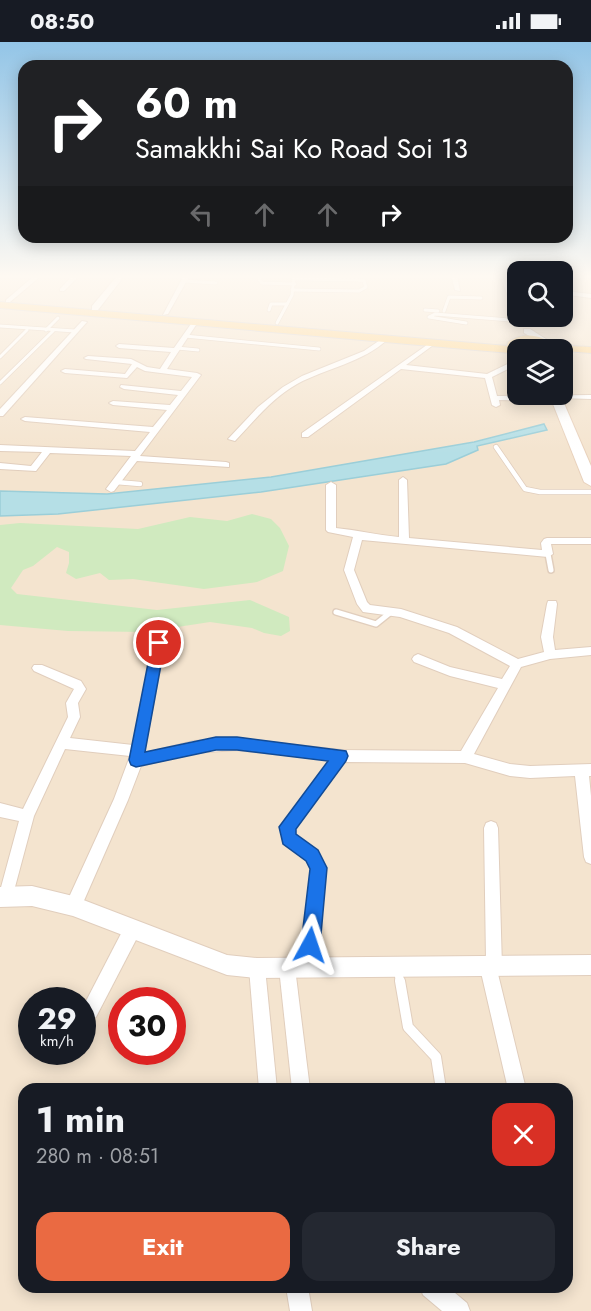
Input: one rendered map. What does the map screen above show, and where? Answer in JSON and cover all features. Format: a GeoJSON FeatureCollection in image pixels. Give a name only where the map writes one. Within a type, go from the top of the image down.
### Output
{"type":"FeatureCollection","features":[{"type":"Feature","properties":{"kind":"main road"},"geometry":{"type":"LineString","coordinates":[[349,334],[507,345]]}},
{"type":"Feature","properties":{"kind":"main road"},"geometry":{"type":"LineString","coordinates":[[395,334],[507,345]]}},
{"type":"Feature","properties":{"kind":"main road"},"geometry":{"type":"LineString","coordinates":[[573,349],[591,350]]}},
{"type":"Feature","properties":{"kind":"main road"},"geometry":{"type":"LineString","coordinates":[[573,352],[591,357]]}},
{"type":"Feature","properties":{"kind":"main road"},"geometry":{"type":"LineString","coordinates":[[558,405],[590,478]]}},
{"type":"Feature","properties":{"kind":"street"},"geometry":{"type":"LineString","coordinates":[[0,414],[72,334]]}},
{"type":"Feature","properties":{"kind":"street"},"geometry":{"type":"LineString","coordinates":[[162,371],[185,336]]}},
{"type":"Feature","properties":{"kind":"street"},"geometry":{"type":"LineString","coordinates":[[232,439],[272,399],[294,383],[369,350],[386,338]]}},
{"type":"Feature","properties":{"kind":"street"},"geometry":{"type":"LineString","coordinates":[[305,435],[435,342]]}},
{"type":"Feature","properties":{"kind":"street"},"geometry":{"type":"LineString","coordinates":[[108,360],[121,343],[177,349]]}},
{"type":"Feature","properties":{"kind":"street"},"geometry":{"type":"LineString","coordinates":[[488,376],[507,357]]}},
{"type":"Feature","properties":{"kind":"street"},"geometry":{"type":"LineString","coordinates":[[87,358],[130,361],[135,365],[162,371],[197,375],[114,486]]}},
{"type":"Feature","properties":{"kind":"street"},"geometry":{"type":"LineString","coordinates":[[65,371],[127,376],[135,365]]}},
{"type":"Feature","properties":{"kind":"street"},"geometry":{"type":"LineString","coordinates":[[401,367],[488,376]]}},
{"type":"Feature","properties":{"kind":"street"},"geometry":{"type":"LineString","coordinates":[[488,376],[495,401],[507,400]]}},
{"type":"Feature","properties":{"kind":"street"},"geometry":{"type":"LineString","coordinates":[[124,387],[183,393]]}},
{"type":"Feature","properties":{"kind":"street"},"geometry":{"type":"LineString","coordinates":[[573,397],[591,397]]}},
{"type":"Feature","properties":{"kind":"street"},"geometry":{"type":"LineString","coordinates":[[113,403],[172,408]]}},
{"type":"Feature","properties":{"kind":"street"},"geometry":{"type":"LineString","coordinates":[[26,419],[155,430]]}},
{"type":"Feature","properties":{"kind":"street"},"geometry":{"type":"LineString","coordinates":[[0,448],[135,456],[226,465]]}},
{"type":"Feature","properties":{"kind":"street"},"geometry":{"type":"LineString","coordinates":[[0,466],[33,469],[47,451]]}},
{"type":"Feature","properties":{"kind":"street"},"geometry":{"type":"LineString","coordinates":[[403,480],[404,540]]}},
{"type":"Feature","properties":{"kind":"street"},"geometry":{"type":"LineString","coordinates":[[331,485],[331,530],[353,533],[358,536],[548,554],[547,541],[591,542]]}},
{"type":"Feature","properties":{"kind":"street"},"geometry":{"type":"LineString","coordinates":[[358,536],[349,570],[362,604],[374,612],[401,613],[453,630],[516,664],[550,655],[591,651]]}},
{"type":"Feature","properties":{"kind":"street"},"geometry":{"type":"LineString","coordinates":[[550,655],[547,637],[552,604]]}},
{"type":"Feature","properties":{"kind":"street"},"geometry":{"type":"LineString","coordinates":[[73,906],[121,800],[137,756],[159,643]]}},
{"type":"Feature","properties":{"kind":"street"},"geometry":{"type":"LineString","coordinates":[[418,659],[443,672],[482,677],[505,685]]}},
{"type":"Feature","properties":{"kind":"street"},"geometry":{"type":"LineString","coordinates":[[465,757],[516,664]]}},
{"type":"Feature","properties":{"kind":"street"},"geometry":{"type":"LineString","coordinates":[[38,668],[79,686],[72,704],[74,717],[27,816],[3,897],[32,896],[73,906],[227,964],[257,968],[491,968],[591,965]]}},
{"type":"Feature","properties":{"kind":"street"},"geometry":{"type":"LineString","coordinates":[[63,743],[137,756],[216,744],[237,744],[341,756],[465,757],[510,770],[530,772],[586,770],[591,857]]}},
{"type":"Feature","properties":{"kind":"street"},"geometry":{"type":"LineString","coordinates":[[308,968],[319,868],[312,856],[288,838],[288,827],[341,756]]}},
{"type":"Feature","properties":{"kind":"street"},"geometry":{"type":"LineString","coordinates":[[0,810],[27,816]]}},
{"type":"Feature","properties":{"kind":"street"},"geometry":{"type":"LineString","coordinates":[[491,828],[491,968],[516,1083]]}},
{"type":"Feature","properties":{"kind":"street"},"geometry":{"type":"LineString","coordinates":[[96,999],[132,930]]}},
{"type":"Feature","properties":{"kind":"street"},"geometry":{"type":"LineString","coordinates":[[257,968],[267,1083]]}},
{"type":"Feature","properties":{"kind":"street"},"geometry":{"type":"LineString","coordinates":[[287,968],[300,1083]]}},
{"type":"Feature","properties":{"kind":"street"},"geometry":{"type":"LineString","coordinates":[[298,1293],[301,1311]]}},
{"type":"Feature","properties":{"kind":"street"},"geometry":{"type":"LineString","coordinates":[[438,1293],[459,1311]]}},
{"type":"Feature","properties":{"kind":"lane"},"geometry":{"type":"LineString","coordinates":[[0,357],[23,334]]}},
{"type":"Feature","properties":{"kind":"lane"},"geometry":{"type":"LineString","coordinates":[[0,383],[50,334]]}},
{"type":"Feature","properties":{"kind":"lane"},"geometry":{"type":"LineString","coordinates":[[185,336],[319,349]]}},
{"type":"Feature","properties":{"kind":"lane"},"geometry":{"type":"LineString","coordinates":[[177,349],[198,350]]}},
{"type":"Feature","properties":{"kind":"lane"},"geometry":{"type":"LineString","coordinates":[[496,447],[525,489],[540,492],[591,492]]}},
{"type":"Feature","properties":{"kind":"lane"},"geometry":{"type":"LineString","coordinates":[[114,486],[140,484]]}},
{"type":"Feature","properties":{"kind":"lane"},"geometry":{"type":"LineString","coordinates":[[548,554],[551,570]]}},
{"type":"Feature","properties":{"kind":"lane"},"geometry":{"type":"LineString","coordinates":[[336,612],[376,624],[391,612]]}},
{"type":"Feature","properties":{"kind":"lane"},"geometry":{"type":"LineString","coordinates":[[398,968],[408,1027],[436,1057],[440,1083]]}},
{"type":"Feature","properties":{"kind":"shaded area"},"geometry":{"type":"Polygon","coordinates":[[[0,334],[591,334],[591,1311],[0,1311],[0,334]]]}},
{"type":"Feature","properties":{"kind":"green space"},"geometry":{"type":"Polygon","coordinates":[[[252,514],[271,519],[280,528],[289,546],[283,571],[257,582],[204,589],[133,579],[109,580],[100,573],[76,579],[66,573],[69,552],[57,547],[33,566],[23,570],[11,588],[17,594],[157,610],[250,600],[289,617],[290,631],[281,636],[252,628],[210,622],[145,632],[68,631],[0,625],[0,525],[20,523],[138,529],[190,517],[227,521],[252,514]]]}},
{"type":"Feature","properties":{"kind":"water"},"geometry":{"type":"Polygon","coordinates":[[[544,424],[547,430],[477,446],[478,450],[446,464],[261,492],[58,514],[0,516],[0,491],[107,494],[271,477],[474,442],[544,424]]]}},
{"type":"Feature","properties":{"kind":"route"},"geometry":{"type":"LineString","coordinates":[[159,643],[136,760],[216,744],[237,744],[341,756],[288,827],[288,838],[312,856],[319,868],[310,945]]}}]}
